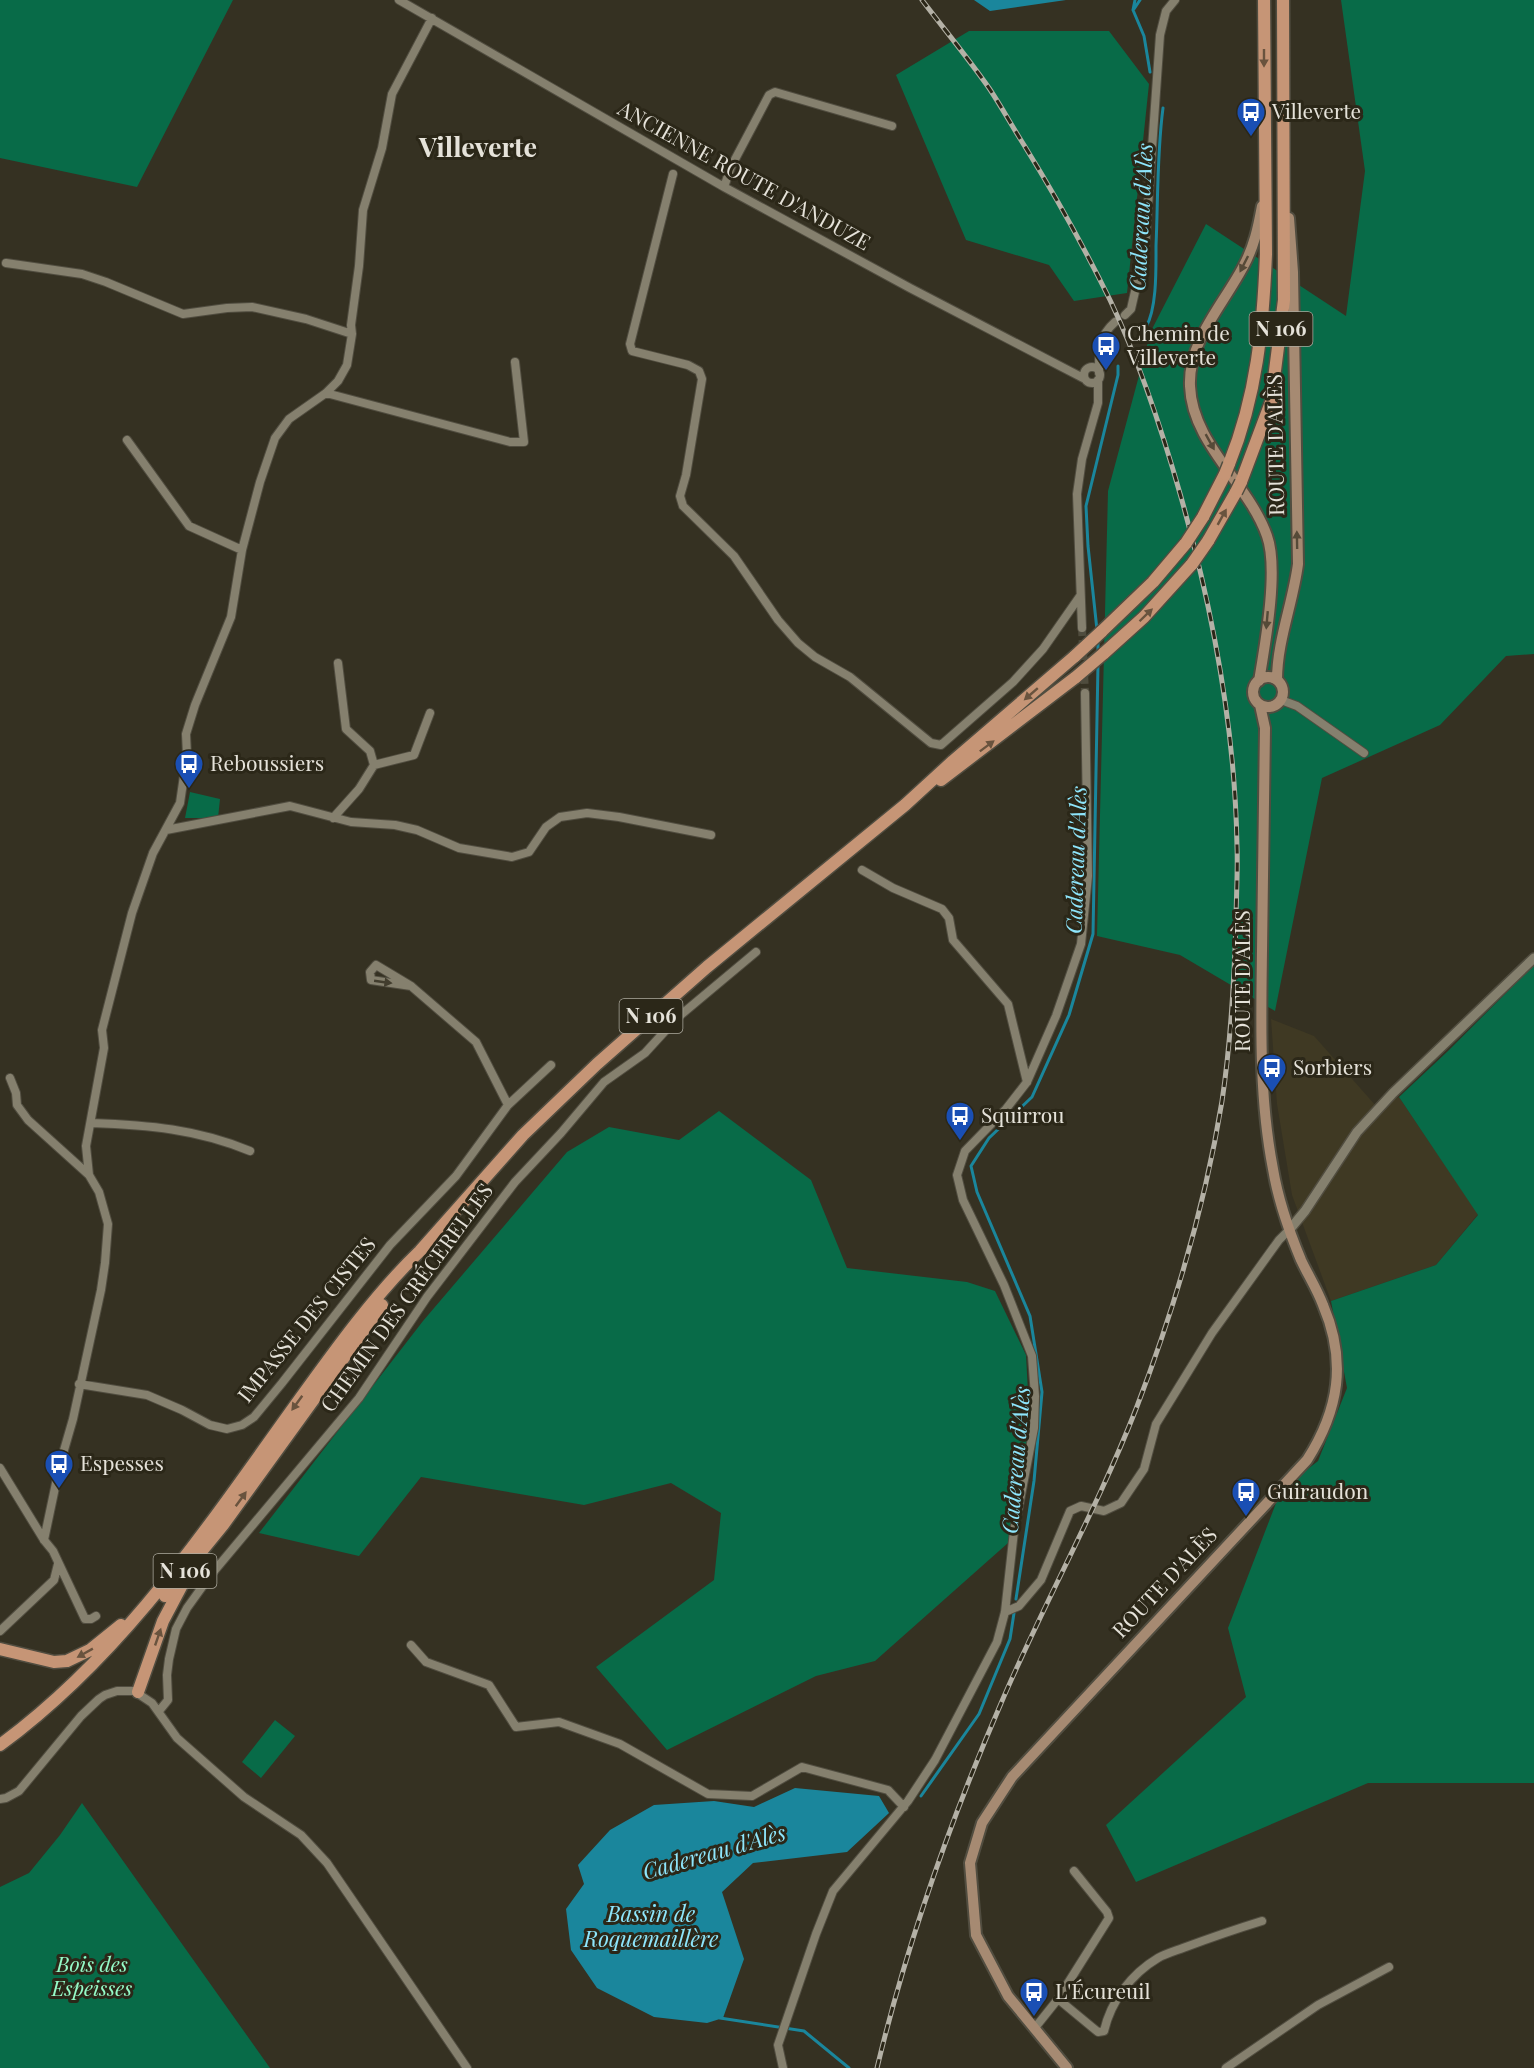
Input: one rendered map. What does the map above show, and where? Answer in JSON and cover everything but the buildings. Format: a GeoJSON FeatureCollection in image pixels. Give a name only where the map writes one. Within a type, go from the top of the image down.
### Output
{"type":"FeatureCollection","features":[{"type":"Feature","properties":{"kind":"main road","name":"N 106"},"geometry":{"type":"LineString","coordinates":[[0,1745],[80,1679],[127,1628],[213,1520],[331,1356],[403,1267],[420,1251],[492,1167],[560,1098],[715,960],[905,805],[1075,656],[1153,582],[1186,543],[1203,517],[1227,469],[1249,407],[1259,355],[1266,254],[1264,0]]}},
{"type":"Feature","properties":{"kind":"main road","name":"N 106"},"geometry":{"type":"LineString","coordinates":[[905,805],[960,767],[1076,677],[1151,610],[1192,564],[1208,542],[1239,487],[1265,423],[1276,375],[1284,300],[1283,0]]}},
{"type":"Feature","properties":{"kind":"main road","name":"ROUTE D'ALÈS"},"geometry":{"type":"LineString","coordinates":[[1276,680],[1279,651],[1298,564],[1293,272],[1285,170]]}},
{"type":"Feature","properties":{"kind":"main road","name":"ROUTE D'ALÈS"},"geometry":{"type":"LineString","coordinates":[[1259,681],[1264,656],[1272,572],[1270,547],[1260,521],[1215,452],[1198,420],[1190,386],[1193,359],[1198,345],[1252,248],[1258,232],[1265,188]]}},
{"type":"Feature","properties":{"kind":"main road"},"geometry":{"type":"LineString","coordinates":[[1268,678],[1276,680],[1282,687],[1277,703],[1269,707],[1260,705],[1254,698],[1259,681],[1268,678]]}},
{"type":"Feature","properties":{"kind":"main road","name":"ROUTE D'ALÈS"},"geometry":{"type":"LineString","coordinates":[[1265,728],[1277,703]]}},
{"type":"Feature","properties":{"kind":"main road","name":"ROUTE D'ALÈS"},"geometry":{"type":"LineString","coordinates":[[1066,2068],[1008,1996],[976,1935],[970,1863],[982,1823],[1012,1776],[1307,1460],[1321,1437],[1335,1400],[1337,1376],[1334,1337],[1324,1305],[1302,1261],[1290,1229],[1273,1170],[1263,1103],[1261,1000],[1265,728],[1260,705]]}},
{"type":"Feature","properties":{"kind":"main road","name":"N 106"},"geometry":{"type":"LineString","coordinates":[[0,1754],[57,1708],[113,1655],[223,1525],[420,1251]]}},
{"type":"Feature","properties":{"kind":"main road"},"geometry":{"type":"LineString","coordinates":[[138,1692],[163,1621],[176,1594],[223,1525]]}},
{"type":"Feature","properties":{"kind":"main road"},"geometry":{"type":"LineString","coordinates":[[0,1649],[54,1662],[72,1659],[100,1643],[161,1587]]}},
{"type":"Feature","properties":{"kind":"street","name":"ANCIENNE ROUTE D'ANDUZE"},"geometry":{"type":"LineString","coordinates":[[399,0],[724,187],[921,293],[1089,375]]}},
{"type":"Feature","properties":{"kind":"street"},"geometry":{"type":"LineString","coordinates":[[1125,315],[1131,309],[1145,248],[1161,35],[1166,11],[1175,0]]}},
{"type":"Feature","properties":{"kind":"street"},"geometry":{"type":"LineString","coordinates":[[88,1175],[86,1146],[104,1048],[102,1030],[132,914],[153,853],[180,803],[187,756],[186,734],[195,705],[231,617],[242,550],[260,482],[274,438],[289,419],[326,393],[338,381],[347,365],[360,266],[363,210],[382,148],[392,94],[432,18]]}},
{"type":"Feature","properties":{"kind":"street"},"geometry":{"type":"LineString","coordinates":[[724,187],[731,167],[769,95],[775,92],[892,126]]}},
{"type":"Feature","properties":{"kind":"street"},"geometry":{"type":"LineString","coordinates":[[673,174],[630,344],[632,351],[688,364],[699,371],[702,379],[686,475],[680,496],[683,506],[734,556],[778,620],[798,643],[850,677],[931,743],[941,745],[1014,682],[1043,649],[1080,596]]}},
{"type":"Feature","properties":{"kind":"street"},"geometry":{"type":"LineString","coordinates":[[6,263],[82,274],[183,314],[226,308],[252,308],[306,319],[352,334]]}},
{"type":"Feature","properties":{"kind":"street"},"geometry":{"type":"LineString","coordinates":[[1082,628],[1077,494],[1082,459],[1098,403],[1097,390],[1089,375],[1104,333],[1115,322]]}},
{"type":"Feature","properties":{"kind":"street"},"geometry":{"type":"LineString","coordinates":[[326,393],[510,442],[524,442],[515,362]]}},
{"type":"Feature","properties":{"kind":"street"},"geometry":{"type":"LineString","coordinates":[[128,440],[189,526],[242,550]]}},
{"type":"Feature","properties":{"kind":"street"},"geometry":{"type":"LineString","coordinates":[[338,663],[346,729],[370,751],[374,765]]}},
{"type":"Feature","properties":{"kind":"street"},"geometry":{"type":"LineString","coordinates":[[783,2068],[778,2044],[833,1891],[904,1807],[935,1760],[997,1641],[1005,1612],[1014,1531],[1034,1428],[1035,1396],[1032,1356],[1004,1285],[963,1200],[957,1175],[961,1159],[970,1144],[1006,1109],[1027,1082],[1056,1016],[1082,944],[1088,876],[1085,693]]}},
{"type":"Feature","properties":{"kind":"street"},"geometry":{"type":"LineString","coordinates":[[1277,703],[1296,706],[1364,753]]}},
{"type":"Feature","properties":{"kind":"street"},"geometry":{"type":"LineString","coordinates":[[333,818],[359,789],[374,765],[414,755],[430,713]]}},
{"type":"Feature","properties":{"kind":"street"},"geometry":{"type":"LineString","coordinates":[[165,830],[290,806],[351,822],[395,825],[417,830],[459,848],[512,857],[529,852],[546,827],[560,817],[587,813],[619,817],[711,836]]}},
{"type":"Feature","properties":{"kind":"street"},"geometry":{"type":"LineString","coordinates":[[862,870],[893,888],[942,909],[949,918],[953,940],[1008,1004],[1027,1082]]}},
{"type":"Feature","properties":{"kind":"street","name":"CHEMIN DES CRÉCERELLES"},"geometry":{"type":"LineString","coordinates":[[159,1711],[168,1700],[168,1659],[176,1629],[187,1608],[210,1576],[359,1398],[427,1297],[515,1182],[604,1082],[645,1053],[677,1018],[756,952]]}},
{"type":"Feature","properties":{"kind":"street"},"geometry":{"type":"LineString","coordinates":[[1005,1612],[1019,1606],[1041,1580],[1070,1511],[1081,1506],[1104,1511],[1121,1503],[1144,1469],[1156,1424],[1212,1333],[1279,1240],[1305,1211],[1357,1132],[1393,1093],[1534,958]]}},
{"type":"Feature","properties":{"kind":"street"},"geometry":{"type":"LineString","coordinates":[[411,986],[371,980],[370,972],[376,965],[411,986],[476,1042],[508,1105]]}},
{"type":"Feature","properties":{"kind":"street","name":"IMPASSE DES CISTES"},"geometry":{"type":"LineString","coordinates":[[79,1384],[147,1395],[210,1425],[227,1429],[242,1425],[254,1417],[390,1245],[456,1176],[508,1105],[551,1065]]}},
{"type":"Feature","properties":{"kind":"street"},"geometry":{"type":"LineString","coordinates":[[10,1078],[16,1093],[17,1105],[28,1120],[88,1175],[99,1192],[108,1224],[101,1290],[44,1540]]}},
{"type":"Feature","properties":{"kind":"street"},"geometry":{"type":"LineString","coordinates":[[91,1123],[150,1125],[173,1129],[224,1141],[250,1151]]}},
{"type":"Feature","properties":{"kind":"street"},"geometry":{"type":"LineString","coordinates":[[0,1468],[53,1551],[85,1619],[96,1616]]}},
{"type":"Feature","properties":{"kind":"street"},"geometry":{"type":"LineString","coordinates":[[0,1631],[54,1580],[58,1564]]}},
{"type":"Feature","properties":{"kind":"street"},"geometry":{"type":"LineString","coordinates":[[411,1645],[426,1662],[489,1684],[516,1727],[559,1722],[620,1743],[708,1794],[752,1796],[802,1767],[888,1790],[904,1807]]}},
{"type":"Feature","properties":{"kind":"street"},"geometry":{"type":"LineString","coordinates":[[0,1799],[19,1791],[81,1716],[99,1699],[117,1691],[138,1692],[152,1702],[177,1738],[244,1797],[301,1835],[327,1863],[467,2068]]}},
{"type":"Feature","properties":{"kind":"street"},"geometry":{"type":"LineString","coordinates":[[1034,2029],[1058,1999],[1109,1918],[1107,1912],[1074,1871]]}},
{"type":"Feature","properties":{"kind":"street"},"geometry":{"type":"LineString","coordinates":[[1058,1999],[1090,2027],[1098,2032],[1104,2031],[1115,1999],[1135,1977],[1158,1958],[1262,1921]]}},
{"type":"Feature","properties":{"kind":"street"},"geometry":{"type":"LineString","coordinates":[[1226,2068],[1318,2006],[1389,1966]]}},
{"type":"Feature","properties":{"kind":"shaded area"},"geometry":{"type":"Polygon","coordinates":[[[1271,1019],[1314,1036],[1376,1106],[1399,1097],[1478,1214],[1436,1265],[1331,1301],[1292,1195],[1277,1104],[1271,1019]]]}},
{"type":"Feature","properties":{"kind":"green space"},"geometry":{"type":"Polygon","coordinates":[[[0,0],[233,0],[137,187],[0,158],[0,0]]]}},
{"type":"Feature","properties":{"kind":"green space"},"geometry":{"type":"Polygon","coordinates":[[[1341,0],[1534,0],[1534,654],[1506,656],[1440,725],[1322,778],[1275,1011],[1180,955],[1097,936],[1108,491],[1151,331],[1206,224],[1346,316],[1365,171],[1341,0]]]}},
{"type":"Feature","properties":{"kind":"green space"},"geometry":{"type":"Polygon","coordinates":[[[969,31],[1109,31],[1149,84],[1127,293],[1074,301],[1049,265],[966,240],[896,75],[969,31]]]}},
{"type":"Feature","properties":{"kind":"green space"},"geometry":{"type":"Polygon","coordinates":[[[190,792],[220,799],[218,818],[185,818],[190,792]]]}},
{"type":"Feature","properties":{"kind":"green space"},"geometry":{"type":"Polygon","coordinates":[[[1534,965],[1534,1783],[1368,1783],[1136,1882],[1106,1825],[1246,1697],[1228,1628],[1281,1490],[1318,1461],[1347,1388],[1331,1301],[1436,1265],[1478,1215],[1399,1097],[1534,965]]]}},
{"type":"Feature","properties":{"kind":"green space"},"geometry":{"type":"Polygon","coordinates":[[[719,1111],[811,1180],[847,1268],[967,1282],[995,1291],[1026,1355],[1030,1430],[1008,1543],[875,1661],[816,1676],[667,1750],[596,1667],[714,1580],[721,1513],[671,1483],[584,1505],[421,1477],[359,1556],[259,1533],[423,1321],[567,1152],[609,1127],[679,1140],[719,1111]]]}},
{"type":"Feature","properties":{"kind":"green space"},"geometry":{"type":"Polygon","coordinates":[[[275,1720],[295,1736],[261,1778],[242,1762],[275,1720]]]}},
{"type":"Feature","properties":{"kind":"green space","name":"Bois des Espeisses"},"geometry":{"type":"Polygon","coordinates":[[[82,1803],[270,2068],[0,2068],[0,1887],[29,1873],[82,1803]]]}},
{"type":"Feature","properties":{"kind":"water"},"geometry":{"type":"Polygon","coordinates":[[[974,0],[1066,0],[990,11],[974,0]]]}},
{"type":"Feature","properties":{"kind":"water","name":"Bassin de Roquemaillère"},"geometry":{"type":"Polygon","coordinates":[[[795,1788],[879,1796],[889,1813],[847,1852],[753,1863],[722,1892],[744,1959],[723,2018],[707,2023],[654,2017],[597,1988],[571,1950],[566,1909],[584,1884],[578,1865],[610,1830],[654,1805],[714,1801],[754,1807],[795,1788]]]}},
{"type":"Feature","properties":{"kind":"waterway","name":"Cadereau d'Alès"},"geometry":{"type":"LineString","coordinates":[[1135,0],[1133,10],[1144,36],[1150,72]]}},
{"type":"Feature","properties":{"kind":"waterway","name":"Cadereau d'Alès"},"geometry":{"type":"LineString","coordinates":[[1134,9],[1140,0]]}},
{"type":"Feature","properties":{"kind":"waterway","name":"Cadereau d'Alès"},"geometry":{"type":"LineString","coordinates":[[1146,327],[1150,319],[1155,288],[1163,108]]}},
{"type":"Feature","properties":{"kind":"waterway","name":"Cadereau d'Alès"},"geometry":{"type":"LineString","coordinates":[[1097,630],[1086,506],[1118,375],[1118,366]]}},
{"type":"Feature","properties":{"kind":"waterway","name":"Cadereau d'Alès"},"geometry":{"type":"LineString","coordinates":[[1098,640],[1098,654]]}},
{"type":"Feature","properties":{"kind":"waterway","name":"Cadereau d'Alès"},"geometry":{"type":"LineString","coordinates":[[1016,1599],[1034,1481],[1042,1392],[1030,1316],[977,1192],[971,1166],[989,1138],[1032,1097],[1069,1015],[1093,934],[1098,664]]}},
{"type":"Feature","properties":{"kind":"waterway","name":"Cadereau d'Alès"},"geometry":{"type":"LineString","coordinates":[[921,1796],[979,1714],[1010,1639],[1014,1613]]}},
{"type":"Feature","properties":{"kind":"waterway","name":"Cadereau d'Alès"},"geometry":{"type":"LineString","coordinates":[[720,2018],[804,2031],[849,2068]]}},
{"type":"Feature","properties":{"kind":"tunnel"},"geometry":{"type":"LineString","coordinates":[[1082,628],[1085,693]]}},
{"type":"Feature","properties":{"kind":"railway"},"geometry":{"type":"LineString","coordinates":[[877,2068],[916,1928],[965,1791],[1018,1664],[1121,1446],[1150,1372],[1187,1257],[1207,1180],[1228,1057],[1237,875],[1232,758],[1212,626],[1193,540],[1150,397],[1110,300],[1058,202],[989,88],[922,0]]}},
{"type":"Feature","properties":{"kind":"place","name":"Villeverte"},"geometry":{"type":"Point","coordinates":[1251,138]}},
{"type":"Feature","properties":{"kind":"place","name":"Chemin de Villeverte"},"geometry":{"type":"Point","coordinates":[1106,372]}},
{"type":"Feature","properties":{"kind":"place","name":"Reboussiers"},"geometry":{"type":"Point","coordinates":[189,790]}},
{"type":"Feature","properties":{"kind":"place","name":"Sorbiers"},"geometry":{"type":"Point","coordinates":[1272,1094]}},
{"type":"Feature","properties":{"kind":"place","name":"Squirrou"},"geometry":{"type":"Point","coordinates":[960,1142]}},
{"type":"Feature","properties":{"kind":"place","name":"Espesses"},"geometry":{"type":"Point","coordinates":[59,1490]}},
{"type":"Feature","properties":{"kind":"place","name":"Guiraudon"},"geometry":{"type":"Point","coordinates":[1246,1518]}},
{"type":"Feature","properties":{"kind":"place","name":"L'Écureuil"},"geometry":{"type":"Point","coordinates":[1034,2018]}},
{"type":"Feature","properties":{"kind":"district","name":"Villeverte"},"geometry":{"type":"Point","coordinates":[478,148]}}]}
